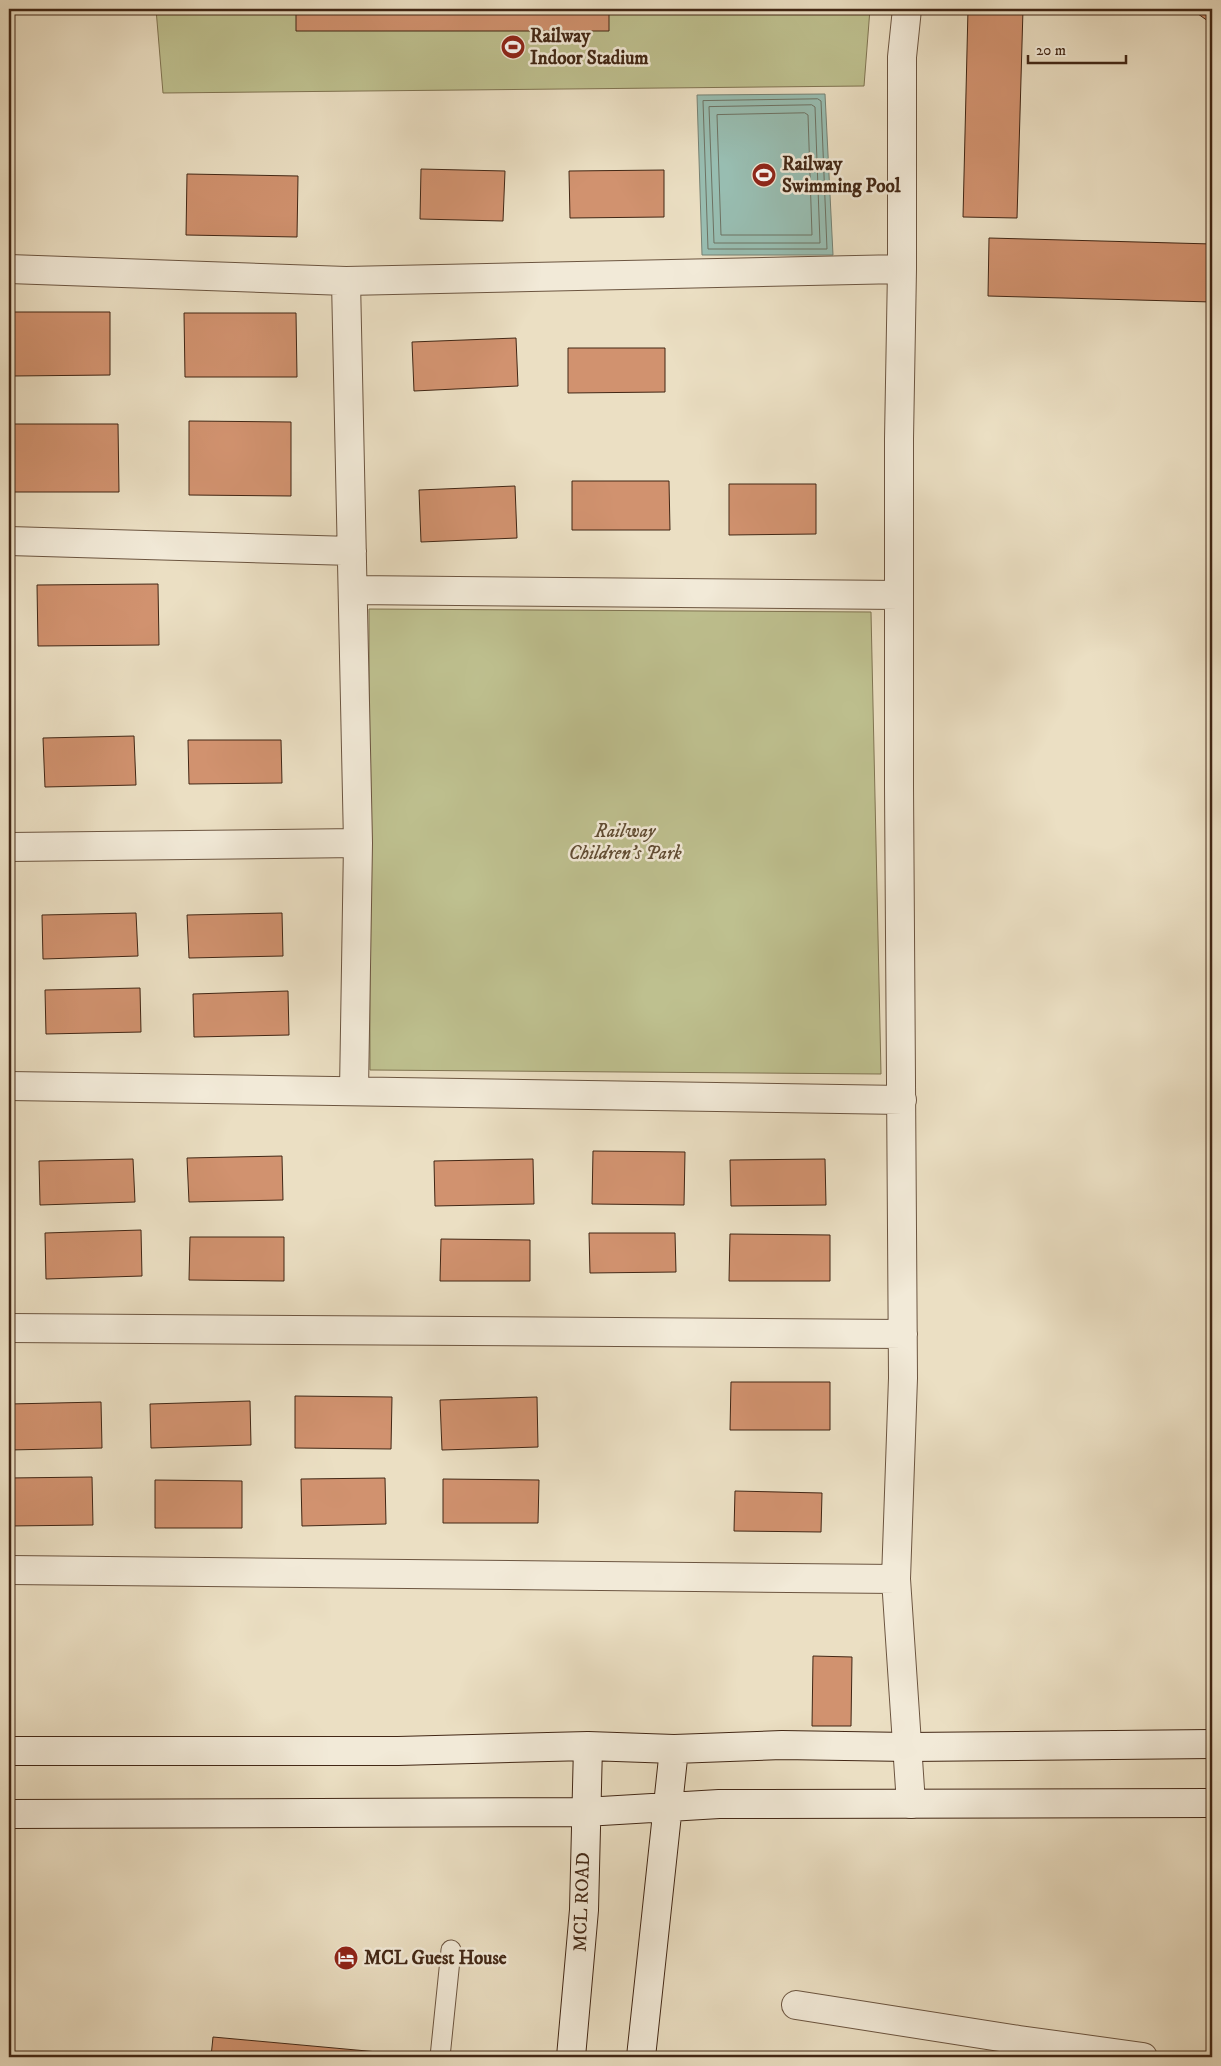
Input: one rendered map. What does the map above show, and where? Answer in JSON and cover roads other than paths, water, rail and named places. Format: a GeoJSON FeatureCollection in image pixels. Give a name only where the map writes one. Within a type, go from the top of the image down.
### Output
{"type":"FeatureCollection","features":[{"type":"Feature","properties":{"kind":"street"},"geometry":{"type":"LineString","coordinates":[[907,9],[902,58],[899,595],[903,1334],[896,1579],[911,1804]]}},
{"type":"Feature","properties":{"kind":"street"},"geometry":{"type":"LineString","coordinates":[[9,269],[346,281],[902,269]]}},
{"type":"Feature","properties":{"kind":"street"},"geometry":{"type":"LineString","coordinates":[[346,281],[358,843],[354,1091]]}},
{"type":"Feature","properties":{"kind":"street"},"geometry":{"type":"LineString","coordinates":[[9,541],[352,551]]}},
{"type":"Feature","properties":{"kind":"street"},"geometry":{"type":"LineString","coordinates":[[353,590],[899,595]]}},
{"type":"Feature","properties":{"kind":"street"},"geometry":{"type":"LineString","coordinates":[[9,847],[358,843]]}},
{"type":"Feature","properties":{"kind":"street"},"geometry":{"type":"LineString","coordinates":[[9,1086],[902,1100]]}},
{"type":"Feature","properties":{"kind":"street"},"geometry":{"type":"LineString","coordinates":[[9,1328],[903,1334]]}},
{"type":"Feature","properties":{"kind":"street"},"geometry":{"type":"LineString","coordinates":[[9,1570],[896,1579]]}},
{"type":"Feature","properties":{"kind":"street"},"geometry":{"type":"LineString","coordinates":[[9,1751],[398,1751],[588,1746],[674,1749],[782,1745],[908,1747],[1212,1744]]}},
{"type":"Feature","properties":{"kind":"street","name":"MCL ROAD"},"geometry":{"type":"LineString","coordinates":[[571,2057],[584,1910],[588,1746]]}},
{"type":"Feature","properties":{"kind":"street"},"geometry":{"type":"LineString","coordinates":[[641,2057],[674,1749]]}},
{"type":"Feature","properties":{"kind":"street"},"geometry":{"type":"LineString","coordinates":[[9,1814],[585,1812],[719,1804],[1212,1803]]}},
{"type":"Feature","properties":{"kind":"street"},"geometry":{"type":"LineString","coordinates":[[796,2005],[1019,2040],[1143,2057]]}},
{"type":"Feature","properties":{"kind":"lane"},"geometry":{"type":"LineString","coordinates":[[440,2057],[451,1950]]}},
{"type":"Feature","properties":{"kind":"water","name":"Railway Swimming Pool"},"geometry":{"type":"Polygon","coordinates":[[[825,94],[833,255],[702,255],[697,95],[825,94]]]}},
{"type":"Feature","properties":{"kind":"place","name":"Railway Indoor Stadium"},"geometry":{"type":"Point","coordinates":[513,47]}},
{"type":"Feature","properties":{"kind":"place","name":"Railway Swimming Pool"},"geometry":{"type":"Point","coordinates":[764,175]}},
{"type":"Feature","properties":{"kind":"place","name":"MCL Guest House"},"geometry":{"type":"Point","coordinates":[346,1958]}},
{"type":"Feature","properties":{"kind":"park label","name":"Railway Children's Park"},"geometry":{"type":"Point","coordinates":[625,842]}}]}
